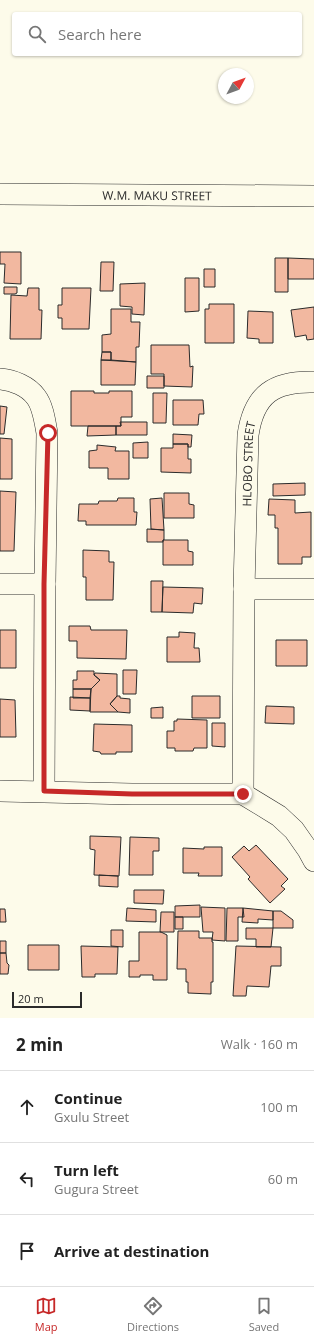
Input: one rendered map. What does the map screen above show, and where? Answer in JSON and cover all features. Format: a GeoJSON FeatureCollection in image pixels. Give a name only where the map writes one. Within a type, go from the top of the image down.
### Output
{"type":"FeatureCollection","features":[{"type":"Feature","properties":{"kind":"street","name":"W.M. MAKU STREET"},"geometry":{"type":"LineString","coordinates":[[0,194],[314,196]]}},
{"type":"Feature","properties":{"kind":"street"},"geometry":{"type":"LineString","coordinates":[[0,379],[8,379],[25,387],[36,397],[44,416],[48,433],[44,584],[44,791]]}},
{"type":"Feature","properties":{"kind":"street","name":"HLOBO STREET"},"geometry":{"type":"LineString","coordinates":[[243,794],[244,589],[248,435],[250,418],[256,405],[266,395],[278,387],[294,382],[314,382]]}},
{"type":"Feature","properties":{"kind":"street"},"geometry":{"type":"LineString","coordinates":[[0,584],[44,584]]}},
{"type":"Feature","properties":{"kind":"street"},"geometry":{"type":"LineString","coordinates":[[244,589],[314,589]]}},
{"type":"Feature","properties":{"kind":"street"},"geometry":{"type":"LineString","coordinates":[[0,791],[132,794],[243,794],[279,816],[294,830],[314,860]]}},
{"type":"Feature","properties":{"kind":"building"},"geometry":{"type":"Polygon","coordinates":[[[0,252],[21,252],[21,284],[4,283],[5,264],[0,264],[0,252]]]}},
{"type":"Feature","properties":{"kind":"building"},"geometry":{"type":"Polygon","coordinates":[[[275,258],[288,258],[288,292],[275,292],[275,258]]]}},
{"type":"Feature","properties":{"kind":"building"},"geometry":{"type":"Polygon","coordinates":[[[288,258],[314,259],[314,279],[288,279],[288,258]]]}},
{"type":"Feature","properties":{"kind":"building"},"geometry":{"type":"Polygon","coordinates":[[[101,262],[114,262],[113,291],[100,291],[101,262]]]}},
{"type":"Feature","properties":{"kind":"building"},"geometry":{"type":"Polygon","coordinates":[[[204,269],[215,269],[215,287],[204,287],[204,269]]]}},
{"type":"Feature","properties":{"kind":"building"},"geometry":{"type":"Polygon","coordinates":[[[185,278],[199,278],[199,311],[185,312],[185,278]]]}},
{"type":"Feature","properties":{"kind":"building"},"geometry":{"type":"Polygon","coordinates":[[[145,283],[144,315],[132,314],[132,307],[120,306],[120,284],[145,283]]]}},
{"type":"Feature","properties":{"kind":"building"},"geometry":{"type":"Polygon","coordinates":[[[4,287],[17,287],[17,293],[4,294],[4,287]]]}},
{"type":"Feature","properties":{"kind":"building"},"geometry":{"type":"Polygon","coordinates":[[[28,288],[39,288],[39,310],[42,310],[41,339],[10,339],[11,295],[27,296],[28,288]]]}},
{"type":"Feature","properties":{"kind":"building"},"geometry":{"type":"Polygon","coordinates":[[[62,288],[91,288],[89,329],[62,329],[62,318],[58,318],[58,305],[62,305],[62,288]]]}},
{"type":"Feature","properties":{"kind":"building"},"geometry":{"type":"Polygon","coordinates":[[[209,304],[234,304],[234,343],[205,343],[205,309],[209,309],[209,304]]]}},
{"type":"Feature","properties":{"kind":"building"},"geometry":{"type":"Polygon","coordinates":[[[314,307],[314,339],[307,340],[306,335],[295,337],[291,310],[314,307]]]}},
{"type":"Feature","properties":{"kind":"building"},"geometry":{"type":"Polygon","coordinates":[[[111,309],[131,309],[131,322],[140,322],[139,347],[136,347],[136,362],[111,360],[111,352],[102,352],[102,335],[111,334],[111,309]]]}},
{"type":"Feature","properties":{"kind":"building"},"geometry":{"type":"Polygon","coordinates":[[[248,311],[273,312],[273,343],[259,343],[259,339],[247,338],[248,311]]]}},
{"type":"Feature","properties":{"kind":"building"},"geometry":{"type":"Polygon","coordinates":[[[151,345],[189,345],[190,367],[193,366],[192,387],[164,386],[164,374],[151,374],[151,345]]]}},
{"type":"Feature","properties":{"kind":"building"},"geometry":{"type":"Polygon","coordinates":[[[102,352],[111,352],[111,360],[101,360],[102,352]]]}},
{"type":"Feature","properties":{"kind":"building"},"geometry":{"type":"Polygon","coordinates":[[[101,360],[136,362],[135,385],[101,385],[101,360]]]}},
{"type":"Feature","properties":{"kind":"building"},"geometry":{"type":"Polygon","coordinates":[[[147,376],[164,376],[164,388],[147,388],[147,376]]]}},
{"type":"Feature","properties":{"kind":"building"},"geometry":{"type":"Polygon","coordinates":[[[71,391],[94,391],[94,393],[109,393],[109,391],[132,391],[132,417],[121,417],[121,426],[71,426],[71,391]]]}},
{"type":"Feature","properties":{"kind":"building"},"geometry":{"type":"Polygon","coordinates":[[[153,393],[167,393],[166,423],[153,423],[153,393]]]}},
{"type":"Feature","properties":{"kind":"building"},"geometry":{"type":"Polygon","coordinates":[[[173,400],[203,400],[204,414],[199,414],[198,425],[173,425],[173,400]]]}},
{"type":"Feature","properties":{"kind":"building"},"geometry":{"type":"Polygon","coordinates":[[[0,406],[7,407],[4,434],[0,434],[0,406]]]}},
{"type":"Feature","properties":{"kind":"building"},"geometry":{"type":"Polygon","coordinates":[[[120,422],[147,422],[147,435],[116,435],[116,426],[121,426],[120,422]]]}},
{"type":"Feature","properties":{"kind":"building"},"geometry":{"type":"Polygon","coordinates":[[[88,426],[116,426],[116,435],[87,436],[88,426]]]}},
{"type":"Feature","properties":{"kind":"building"},"geometry":{"type":"Polygon","coordinates":[[[173,434],[192,435],[191,447],[188,447],[188,444],[173,444],[173,434]]]}},
{"type":"Feature","properties":{"kind":"building"},"geometry":{"type":"Polygon","coordinates":[[[0,438],[12,439],[12,479],[0,479],[0,438]]]}},
{"type":"Feature","properties":{"kind":"building"},"geometry":{"type":"Polygon","coordinates":[[[148,442],[148,458],[133,458],[133,443],[148,442]]]}},
{"type":"Feature","properties":{"kind":"building"},"geometry":{"type":"Polygon","coordinates":[[[173,444],[188,444],[188,459],[191,459],[191,473],[161,472],[161,448],[173,448],[173,444]]]}},
{"type":"Feature","properties":{"kind":"building"},"geometry":{"type":"Polygon","coordinates":[[[97,445],[116,447],[115,451],[129,451],[129,479],[108,479],[108,468],[89,468],[89,451],[97,450],[97,445]]]}},
{"type":"Feature","properties":{"kind":"building"},"geometry":{"type":"Polygon","coordinates":[[[305,483],[305,495],[273,496],[273,484],[305,483]]]}},
{"type":"Feature","properties":{"kind":"building"},"geometry":{"type":"Polygon","coordinates":[[[0,491],[16,492],[14,551],[0,551],[0,491]]]}},
{"type":"Feature","properties":{"kind":"building"},"geometry":{"type":"Polygon","coordinates":[[[164,493],[189,493],[189,504],[194,505],[194,518],[164,518],[164,493]]]}},
{"type":"Feature","properties":{"kind":"building"},"geometry":{"type":"Polygon","coordinates":[[[118,498],[134,498],[134,512],[137,512],[136,525],[86,525],[86,521],[78,521],[79,504],[98,504],[99,501],[117,501],[118,498]]]}},
{"type":"Feature","properties":{"kind":"building"},"geometry":{"type":"Polygon","coordinates":[[[162,498],[164,530],[151,529],[150,499],[162,498]]]}},
{"type":"Feature","properties":{"kind":"building"},"geometry":{"type":"Polygon","coordinates":[[[269,499],[295,500],[295,513],[311,512],[311,557],[302,557],[302,564],[278,564],[278,528],[275,528],[275,515],[268,515],[269,499]]]}},
{"type":"Feature","properties":{"kind":"building"},"geometry":{"type":"Polygon","coordinates":[[[147,529],[164,530],[163,542],[147,542],[147,529]]]}},
{"type":"Feature","properties":{"kind":"building"},"geometry":{"type":"Polygon","coordinates":[[[163,540],[188,540],[188,551],[193,552],[193,565],[163,565],[163,540]]]}},
{"type":"Feature","properties":{"kind":"building"},"geometry":{"type":"Polygon","coordinates":[[[83,550],[109,551],[109,562],[114,562],[113,600],[86,600],[86,577],[83,577],[83,550]]]}},
{"type":"Feature","properties":{"kind":"building"},"geometry":{"type":"Polygon","coordinates":[[[151,581],[163,581],[162,612],[151,612],[151,581]]]}},
{"type":"Feature","properties":{"kind":"building"},"geometry":{"type":"Polygon","coordinates":[[[163,587],[203,588],[202,604],[194,603],[193,613],[162,612],[163,587]]]}},
{"type":"Feature","properties":{"kind":"building"},"geometry":{"type":"Polygon","coordinates":[[[69,626],[90,626],[91,630],[127,630],[126,659],[77,658],[77,641],[69,641],[69,626]]]}},
{"type":"Feature","properties":{"kind":"building"},"geometry":{"type":"Polygon","coordinates":[[[0,630],[16,630],[16,668],[0,668],[0,630]]]}},
{"type":"Feature","properties":{"kind":"building"},"geometry":{"type":"Polygon","coordinates":[[[179,632],[195,633],[194,648],[199,648],[200,662],[167,662],[167,637],[179,637],[179,632]]]}},
{"type":"Feature","properties":{"kind":"building"},"geometry":{"type":"Polygon","coordinates":[[[276,640],[307,640],[307,666],[276,666],[276,640]]]}},
{"type":"Feature","properties":{"kind":"building"},"geometry":{"type":"Polygon","coordinates":[[[123,670],[137,670],[136,694],[123,694],[123,670]]]}},
{"type":"Feature","properties":{"kind":"building"},"geometry":{"type":"Polygon","coordinates":[[[77,671],[94,671],[94,675],[100,680],[91,689],[73,689],[73,680],[77,680],[77,671]]]}},
{"type":"Feature","properties":{"kind":"building"},"geometry":{"type":"Polygon","coordinates":[[[95,673],[117,674],[117,696],[110,704],[118,712],[90,712],[91,689],[100,680],[94,675],[95,673]]]}},
{"type":"Feature","properties":{"kind":"building"},"geometry":{"type":"Polygon","coordinates":[[[73,689],[91,689],[90,698],[73,698],[73,689]]]}},
{"type":"Feature","properties":{"kind":"building"},"geometry":{"type":"Polygon","coordinates":[[[117,696],[120,696],[120,698],[130,699],[130,713],[118,712],[110,704],[117,696]]]}},
{"type":"Feature","properties":{"kind":"building"},"geometry":{"type":"Polygon","coordinates":[[[192,696],[220,696],[220,718],[192,718],[192,696]]]}},
{"type":"Feature","properties":{"kind":"building"},"geometry":{"type":"Polygon","coordinates":[[[70,697],[90,698],[90,711],[70,710],[70,697]]]}},
{"type":"Feature","properties":{"kind":"building"},"geometry":{"type":"Polygon","coordinates":[[[0,699],[15,700],[16,737],[0,737],[0,699]]]}},
{"type":"Feature","properties":{"kind":"building"},"geometry":{"type":"Polygon","coordinates":[[[266,706],[294,707],[294,724],[265,723],[266,706]]]}},
{"type":"Feature","properties":{"kind":"building"},"geometry":{"type":"Polygon","coordinates":[[[163,707],[163,718],[151,718],[151,708],[163,707]]]}},
{"type":"Feature","properties":{"kind":"building"},"geometry":{"type":"Polygon","coordinates":[[[177,719],[207,720],[207,748],[194,748],[193,751],[175,751],[175,748],[167,748],[167,731],[174,731],[174,721],[177,721],[177,719]]]}},
{"type":"Feature","properties":{"kind":"building"},"geometry":{"type":"Polygon","coordinates":[[[212,723],[225,723],[225,747],[212,746],[212,723]]]}},
{"type":"Feature","properties":{"kind":"building"},"geometry":{"type":"Polygon","coordinates":[[[94,724],[132,725],[132,752],[101,754],[100,752],[93,751],[94,724]]]}},
{"type":"Feature","properties":{"kind":"building"},"geometry":{"type":"Polygon","coordinates":[[[90,836],[121,837],[119,876],[94,875],[95,850],[90,849],[90,836]]]}},
{"type":"Feature","properties":{"kind":"building"},"geometry":{"type":"Polygon","coordinates":[[[130,837],[159,838],[159,851],[153,851],[153,875],[129,875],[130,837]]]}},
{"type":"Feature","properties":{"kind":"building"},"geometry":{"type":"Polygon","coordinates":[[[256,845],[288,879],[281,886],[285,889],[270,903],[248,879],[250,877],[232,857],[244,846],[249,851],[256,845]]]}},
{"type":"Feature","properties":{"kind":"building"},"geometry":{"type":"Polygon","coordinates":[[[204,847],[222,847],[222,876],[198,876],[199,873],[183,873],[183,848],[204,849],[204,847]]]}},
{"type":"Feature","properties":{"kind":"building"},"geometry":{"type":"Polygon","coordinates":[[[99,875],[118,876],[118,887],[99,886],[99,875]]]}},
{"type":"Feature","properties":{"kind":"building"},"geometry":{"type":"Polygon","coordinates":[[[134,890],[164,890],[163,904],[134,903],[134,890]]]}},
{"type":"Feature","properties":{"kind":"building"},"geometry":{"type":"Polygon","coordinates":[[[200,905],[200,917],[175,917],[175,906],[200,905]]]}},
{"type":"Feature","properties":{"kind":"building"},"geometry":{"type":"Polygon","coordinates":[[[201,907],[225,908],[225,941],[212,940],[213,932],[203,932],[201,907]]]}},
{"type":"Feature","properties":{"kind":"building"},"geometry":{"type":"Polygon","coordinates":[[[127,908],[156,910],[156,922],[126,921],[127,908]]]}},
{"type":"Feature","properties":{"kind":"building"},"geometry":{"type":"Polygon","coordinates":[[[227,908],[243,908],[244,917],[238,917],[238,941],[226,941],[227,908]]]}},
{"type":"Feature","properties":{"kind":"building"},"geometry":{"type":"Polygon","coordinates":[[[243,908],[273,911],[273,920],[258,919],[258,923],[242,922],[243,908]]]}},
{"type":"Feature","properties":{"kind":"building"},"geometry":{"type":"Polygon","coordinates":[[[0,909],[5,909],[6,922],[0,922],[0,909]]]}},
{"type":"Feature","properties":{"kind":"building"},"geometry":{"type":"Polygon","coordinates":[[[273,911],[281,911],[293,920],[293,928],[273,928],[273,911]]]}},
{"type":"Feature","properties":{"kind":"building"},"geometry":{"type":"Polygon","coordinates":[[[161,912],[174,912],[174,932],[160,932],[161,912]]]}},
{"type":"Feature","properties":{"kind":"building"},"geometry":{"type":"Polygon","coordinates":[[[175,917],[183,917],[183,929],[175,929],[175,917]]]}},
{"type":"Feature","properties":{"kind":"building"},"geometry":{"type":"Polygon","coordinates":[[[246,928],[273,928],[271,947],[256,947],[256,939],[246,939],[246,928]]]}},
{"type":"Feature","properties":{"kind":"building"},"geometry":{"type":"Polygon","coordinates":[[[111,930],[123,930],[123,947],[111,946],[111,930]]]}},
{"type":"Feature","properties":{"kind":"building"},"geometry":{"type":"Polygon","coordinates":[[[178,931],[199,931],[199,938],[212,938],[213,982],[211,982],[211,994],[188,993],[186,969],[177,969],[178,931]]]}},
{"type":"Feature","properties":{"kind":"building"},"geometry":{"type":"Polygon","coordinates":[[[139,932],[161,932],[167,935],[167,980],[153,980],[153,975],[129,977],[129,961],[139,961],[139,932]]]}},
{"type":"Feature","properties":{"kind":"building"},"geometry":{"type":"Polygon","coordinates":[[[0,941],[6,941],[6,953],[0,953],[0,941]]]}},
{"type":"Feature","properties":{"kind":"building"},"geometry":{"type":"Polygon","coordinates":[[[28,945],[59,945],[59,970],[28,970],[28,945]]]}},
{"type":"Feature","properties":{"kind":"building"},"geometry":{"type":"Polygon","coordinates":[[[81,946],[118,947],[117,974],[95,974],[95,977],[82,977],[81,946]]]}},
{"type":"Feature","properties":{"kind":"building"},"geometry":{"type":"Polygon","coordinates":[[[236,946],[281,947],[281,966],[271,966],[269,987],[247,986],[246,996],[233,996],[236,946]]]}},
{"type":"Feature","properties":{"kind":"building"},"geometry":{"type":"Polygon","coordinates":[[[0,953],[6,953],[7,963],[9,965],[8,974],[0,974],[0,953]]]}},
{"type":"Feature","properties":{"kind":"route"},"geometry":{"type":"LineString","coordinates":[[48,433],[44,584],[44,791],[132,794],[243,794]]}}]}
